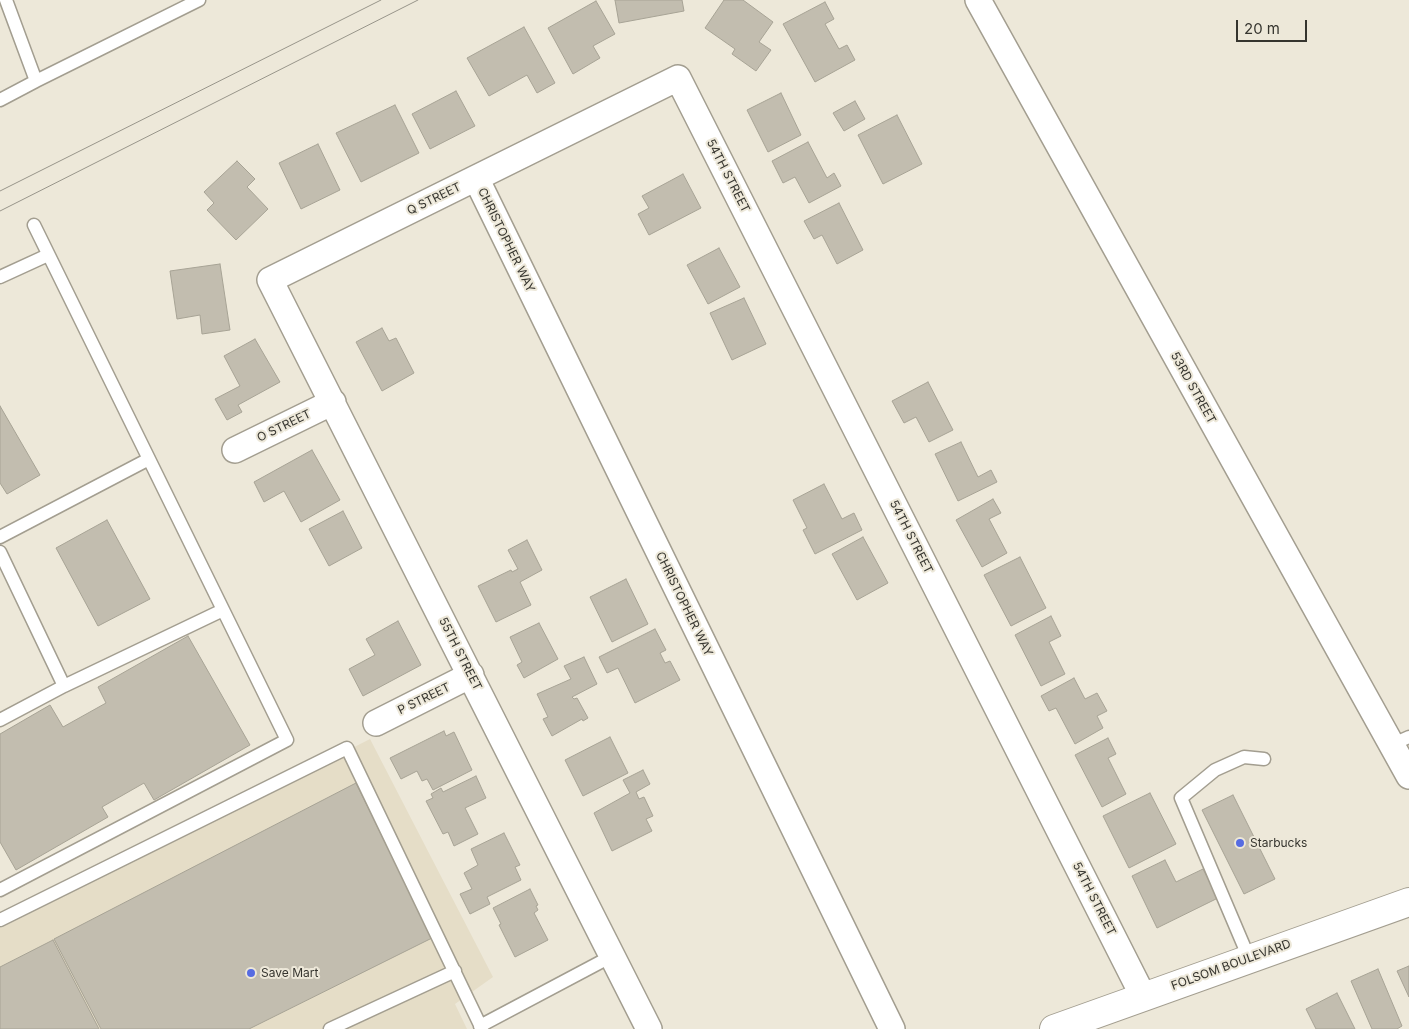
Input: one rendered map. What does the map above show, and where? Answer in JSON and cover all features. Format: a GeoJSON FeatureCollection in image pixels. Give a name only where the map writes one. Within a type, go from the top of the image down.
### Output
{"type":"FeatureCollection","features":[{"type":"Feature","properties":{"kind":"main road","name":"FOLSOM BOULEVARD"},"geometry":{"type":"LineString","coordinates":[[1063,1028],[1144,996],[1409,902]]}},
{"type":"Feature","properties":{"kind":"street","name":"53RD STREET"},"geometry":{"type":"LineString","coordinates":[[978,0],[1400,741],[1408,771]]}},
{"type":"Feature","properties":{"kind":"street","name":"Q STREET"},"geometry":{"type":"LineString","coordinates":[[270,280],[678,78]]}},
{"type":"Feature","properties":{"kind":"street","name":"54TH STREET"},"geometry":{"type":"LineString","coordinates":[[678,78],[1144,996]]}},
{"type":"Feature","properties":{"kind":"street","name":"CHRISTOPHER WAY"},"geometry":{"type":"LineString","coordinates":[[476,178],[892,1029]]}},
{"type":"Feature","properties":{"kind":"street","name":"55TH STREET"},"geometry":{"type":"LineString","coordinates":[[270,280],[649,1029]]}},
{"type":"Feature","properties":{"kind":"street","name":"O STREET"},"geometry":{"type":"LineString","coordinates":[[235,450],[333,402]]}},
{"type":"Feature","properties":{"kind":"street","name":"P STREET"},"geometry":{"type":"LineString","coordinates":[[376,723],[471,675]]}},
{"type":"Feature","properties":{"kind":"lane"},"geometry":{"type":"LineString","coordinates":[[6,0],[36,81]]}},
{"type":"Feature","properties":{"kind":"lane"},"geometry":{"type":"LineString","coordinates":[[0,100],[199,0]]}},
{"type":"Feature","properties":{"kind":"lane"},"geometry":{"type":"LineString","coordinates":[[0,890],[287,740],[34,225]]}},
{"type":"Feature","properties":{"kind":"lane"},"geometry":{"type":"LineString","coordinates":[[0,277],[48,255]]}},
{"type":"Feature","properties":{"kind":"lane"},"geometry":{"type":"LineString","coordinates":[[0,537],[149,459]]}},
{"type":"Feature","properties":{"kind":"lane"},"geometry":{"type":"LineString","coordinates":[[0,552],[64,686]]}},
{"type":"Feature","properties":{"kind":"lane"},"geometry":{"type":"LineString","coordinates":[[0,720],[64,686],[223,610]]}},
{"type":"Feature","properties":{"kind":"lane"},"geometry":{"type":"LineString","coordinates":[[0,920],[347,748],[481,1028],[612,956]]}},
{"type":"Feature","properties":{"kind":"lane"},"geometry":{"type":"LineString","coordinates":[[1249,958],[1181,798],[1215,770],[1244,757],[1264,759]]}},
{"type":"Feature","properties":{"kind":"lane"},"geometry":{"type":"LineString","coordinates":[[330,1029],[455,971]]}},
{"type":"Feature","properties":{"kind":"shaded area"},"geometry":{"type":"Polygon","coordinates":[[[370,739],[493,977],[455,1004],[467,1029],[0,1029],[0,928],[370,739]]]}},
{"type":"Feature","properties":{"kind":"building"},"geometry":{"type":"Polygon","coordinates":[[[615,0],[682,0],[684,11],[619,23],[615,0]]]}},
{"type":"Feature","properties":{"kind":"building"},"geometry":{"type":"Polygon","coordinates":[[[724,0],[743,0],[773,22],[759,42],[771,50],[756,71],[732,54],[735,49],[705,28],[724,0]]]}},
{"type":"Feature","properties":{"kind":"building"},"geometry":{"type":"Polygon","coordinates":[[[596,1],[615,34],[593,46],[600,58],[573,74],[548,28],[596,1]]]}},
{"type":"Feature","properties":{"kind":"building"},"geometry":{"type":"Polygon","coordinates":[[[825,2],[834,19],[825,24],[839,49],[847,45],[855,60],[815,82],[783,24],[825,2]]]}},
{"type":"Feature","properties":{"kind":"building"},"geometry":{"type":"Polygon","coordinates":[[[524,27],[555,83],[537,93],[527,75],[489,96],[467,58],[524,27]]]}},
{"type":"Feature","properties":{"kind":"building"},"geometry":{"type":"Polygon","coordinates":[[[456,91],[475,126],[430,149],[412,114],[456,91]]]}},
{"type":"Feature","properties":{"kind":"building"},"geometry":{"type":"Polygon","coordinates":[[[781,93],[801,135],[768,152],[747,110],[781,93]]]}},
{"type":"Feature","properties":{"kind":"building"},"geometry":{"type":"Polygon","coordinates":[[[855,101],[865,119],[844,131],[833,113],[855,101]]]}},
{"type":"Feature","properties":{"kind":"building"},"geometry":{"type":"Polygon","coordinates":[[[395,105],[419,153],[361,182],[336,133],[395,105]]]}},
{"type":"Feature","properties":{"kind":"building"},"geometry":{"type":"Polygon","coordinates":[[[897,115],[922,164],[883,184],[858,135],[897,115]]]}},
{"type":"Feature","properties":{"kind":"building"},"geometry":{"type":"Polygon","coordinates":[[[808,142],[827,178],[834,173],[841,186],[809,203],[795,177],[783,183],[772,161],[808,142]]]}},
{"type":"Feature","properties":{"kind":"building"},"geometry":{"type":"Polygon","coordinates":[[[318,144],[340,190],[301,209],[279,163],[318,144]]]}},
{"type":"Feature","properties":{"kind":"building"},"geometry":{"type":"Polygon","coordinates":[[[237,161],[255,179],[247,187],[268,209],[236,240],[207,210],[214,203],[204,192],[237,161]]]}},
{"type":"Feature","properties":{"kind":"building"},"geometry":{"type":"Polygon","coordinates":[[[683,174],[701,208],[649,235],[638,214],[649,208],[642,196],[683,174]]]}},
{"type":"Feature","properties":{"kind":"building"},"geometry":{"type":"Polygon","coordinates":[[[839,203],[863,250],[837,264],[822,235],[814,239],[804,221],[839,203]]]}},
{"type":"Feature","properties":{"kind":"building"},"geometry":{"type":"Polygon","coordinates":[[[719,248],[740,287],[708,304],[687,265],[719,248]]]}},
{"type":"Feature","properties":{"kind":"building"},"geometry":{"type":"Polygon","coordinates":[[[220,264],[230,330],[202,334],[200,315],[177,319],[170,271],[220,264]]]}},
{"type":"Feature","properties":{"kind":"building"},"geometry":{"type":"Polygon","coordinates":[[[744,298],[766,344],[732,360],[710,313],[744,298]]]}},
{"type":"Feature","properties":{"kind":"building"},"geometry":{"type":"Polygon","coordinates":[[[382,328],[389,341],[396,338],[414,373],[382,391],[356,342],[382,328]]]}},
{"type":"Feature","properties":{"kind":"building"},"geometry":{"type":"Polygon","coordinates":[[[255,339],[280,382],[238,405],[242,412],[227,420],[215,399],[240,386],[224,356],[255,339]]]}},
{"type":"Feature","properties":{"kind":"building"},"geometry":{"type":"Polygon","coordinates":[[[928,382],[953,430],[929,442],[916,417],[904,423],[892,401],[928,382]]]}},
{"type":"Feature","properties":{"kind":"building"},"geometry":{"type":"Polygon","coordinates":[[[0,406],[40,475],[7,494],[0,483],[0,406]]]}},
{"type":"Feature","properties":{"kind":"building"},"geometry":{"type":"Polygon","coordinates":[[[961,442],[978,477],[991,470],[997,482],[958,501],[935,454],[961,442]]]}},
{"type":"Feature","properties":{"kind":"building"},"geometry":{"type":"Polygon","coordinates":[[[312,450],[340,500],[301,522],[284,491],[264,502],[254,482],[312,450]]]}},
{"type":"Feature","properties":{"kind":"building"},"geometry":{"type":"Polygon","coordinates":[[[824,484],[842,519],[854,513],[862,530],[815,554],[803,530],[807,528],[793,500],[824,484]]]}},
{"type":"Feature","properties":{"kind":"building"},"geometry":{"type":"Polygon","coordinates":[[[993,499],[1001,513],[989,519],[1007,553],[982,567],[956,520],[993,499]]]}},
{"type":"Feature","properties":{"kind":"building"},"geometry":{"type":"Polygon","coordinates":[[[343,511],[362,548],[329,566],[309,529],[343,511]]]}},
{"type":"Feature","properties":{"kind":"building"},"geometry":{"type":"Polygon","coordinates":[[[107,520],[150,599],[98,626],[56,548],[107,520]]]}},
{"type":"Feature","properties":{"kind":"building"},"geometry":{"type":"Polygon","coordinates":[[[863,537],[888,583],[857,600],[832,554],[863,537]]]}},
{"type":"Feature","properties":{"kind":"building"},"geometry":{"type":"Polygon","coordinates":[[[527,540],[542,570],[520,582],[531,605],[496,622],[478,586],[511,570],[512,572],[518,569],[508,550],[527,540]]]}},
{"type":"Feature","properties":{"kind":"building"},"geometry":{"type":"Polygon","coordinates":[[[1020,557],[1046,608],[1011,626],[984,575],[1020,557]]]}},
{"type":"Feature","properties":{"kind":"building"},"geometry":{"type":"Polygon","coordinates":[[[626,579],[648,624],[612,642],[590,597],[626,579]]]}},
{"type":"Feature","properties":{"kind":"building"},"geometry":{"type":"Polygon","coordinates":[[[1051,616],[1061,636],[1049,642],[1065,674],[1041,686],[1015,635],[1051,616]]]}},
{"type":"Feature","properties":{"kind":"building"},"geometry":{"type":"Polygon","coordinates":[[[398,621],[421,665],[363,696],[349,669],[375,655],[366,639],[398,621]]]}},
{"type":"Feature","properties":{"kind":"building"},"geometry":{"type":"Polygon","coordinates":[[[539,623],[558,659],[524,678],[517,665],[522,662],[510,637],[539,623]]]}},
{"type":"Feature","properties":{"kind":"building"},"geometry":{"type":"Polygon","coordinates":[[[655,629],[666,650],[660,653],[665,663],[670,661],[680,680],[635,703],[618,668],[607,673],[599,657],[655,629]]]}},
{"type":"Feature","properties":{"kind":"building"},"geometry":{"type":"Polygon","coordinates":[[[188,636],[250,745],[154,800],[144,783],[102,807],[108,817],[16,870],[0,842],[0,734],[50,705],[63,727],[106,703],[98,687],[188,636]]]}},
{"type":"Feature","properties":{"kind":"building"},"geometry":{"type":"Polygon","coordinates":[[[584,657],[597,684],[572,697],[574,699],[577,698],[588,718],[583,721],[582,719],[552,736],[543,719],[548,717],[537,694],[571,679],[564,666],[584,657]]]}},
{"type":"Feature","properties":{"kind":"building"},"geometry":{"type":"Polygon","coordinates":[[[1074,678],[1085,699],[1097,693],[1107,711],[1097,716],[1103,728],[1075,744],[1056,708],[1049,711],[1041,696],[1074,678]]]}},
{"type":"Feature","properties":{"kind":"building"},"geometry":{"type":"Polygon","coordinates":[[[444,731],[446,736],[454,732],[472,770],[433,790],[427,779],[422,781],[417,771],[401,779],[390,758],[444,731]]]}},
{"type":"Feature","properties":{"kind":"building"},"geometry":{"type":"Polygon","coordinates":[[[610,737],[628,773],[583,796],[565,760],[610,737]]]}},
{"type":"Feature","properties":{"kind":"building"},"geometry":{"type":"Polygon","coordinates":[[[1108,738],[1116,754],[1108,758],[1126,794],[1102,807],[1075,755],[1108,738]]]}},
{"type":"Feature","properties":{"kind":"building"},"geometry":{"type":"Polygon","coordinates":[[[643,770],[650,784],[636,792],[639,799],[644,797],[653,816],[646,819],[652,831],[612,851],[594,813],[630,793],[623,780],[643,770]]]}},
{"type":"Feature","properties":{"kind":"building"},"geometry":{"type":"Polygon","coordinates":[[[476,776],[486,798],[465,808],[478,834],[454,846],[448,832],[443,834],[426,801],[433,798],[431,794],[441,788],[443,792],[476,776]]]}},
{"type":"Feature","properties":{"kind":"building"},"geometry":{"type":"Polygon","coordinates":[[[356,783],[432,938],[249,1029],[101,1029],[54,939],[356,783]]]}},
{"type":"Feature","properties":{"kind":"building"},"geometry":{"type":"Polygon","coordinates":[[[1150,793],[1176,844],[1129,868],[1103,816],[1150,793]]]}},
{"type":"Feature","properties":{"kind":"building"},"geometry":{"type":"Polygon","coordinates":[[[1233,795],[1275,879],[1244,894],[1202,810],[1233,795]]]}},
{"type":"Feature","properties":{"kind":"building"},"geometry":{"type":"Polygon","coordinates":[[[504,833],[520,865],[515,867],[521,880],[487,897],[490,904],[470,914],[460,894],[472,889],[464,873],[478,865],[471,849],[504,833]]]}},
{"type":"Feature","properties":{"kind":"building"},"geometry":{"type":"Polygon","coordinates":[[[1165,860],[1176,882],[1203,869],[1218,898],[1157,928],[1132,876],[1165,860]]]}},
{"type":"Feature","properties":{"kind":"building"},"geometry":{"type":"Polygon","coordinates":[[[530,889],[538,905],[536,906],[538,910],[534,913],[548,940],[515,957],[493,908],[530,889]]]}},
{"type":"Feature","properties":{"kind":"building"},"geometry":{"type":"Polygon","coordinates":[[[53,940],[99,1029],[0,1029],[0,967],[53,940]]]}},
{"type":"Feature","properties":{"kind":"building"},"geometry":{"type":"Polygon","coordinates":[[[1409,966],[1409,997],[1397,971],[1409,966]]]}},
{"type":"Feature","properties":{"kind":"building"},"geometry":{"type":"Polygon","coordinates":[[[1378,969],[1402,1026],[1397,1029],[1372,1029],[1351,981],[1378,969]]]}},
{"type":"Feature","properties":{"kind":"building"},"geometry":{"type":"Polygon","coordinates":[[[1337,993],[1355,1029],[1316,1029],[1306,1009],[1337,993]]]}},
{"type":"Feature","properties":{"kind":"tram line"},"geometry":{"type":"LineString","coordinates":[[0,191],[381,0]]}},
{"type":"Feature","properties":{"kind":"tram line"},"geometry":{"type":"LineString","coordinates":[[0,211],[418,0]]}},
{"type":"Feature","properties":{"kind":"place","name":"Starbucks"},"geometry":{"type":"Point","coordinates":[1240,843]}},
{"type":"Feature","properties":{"kind":"place","name":"Save Mart"},"geometry":{"type":"Point","coordinates":[251,973]}}]}
